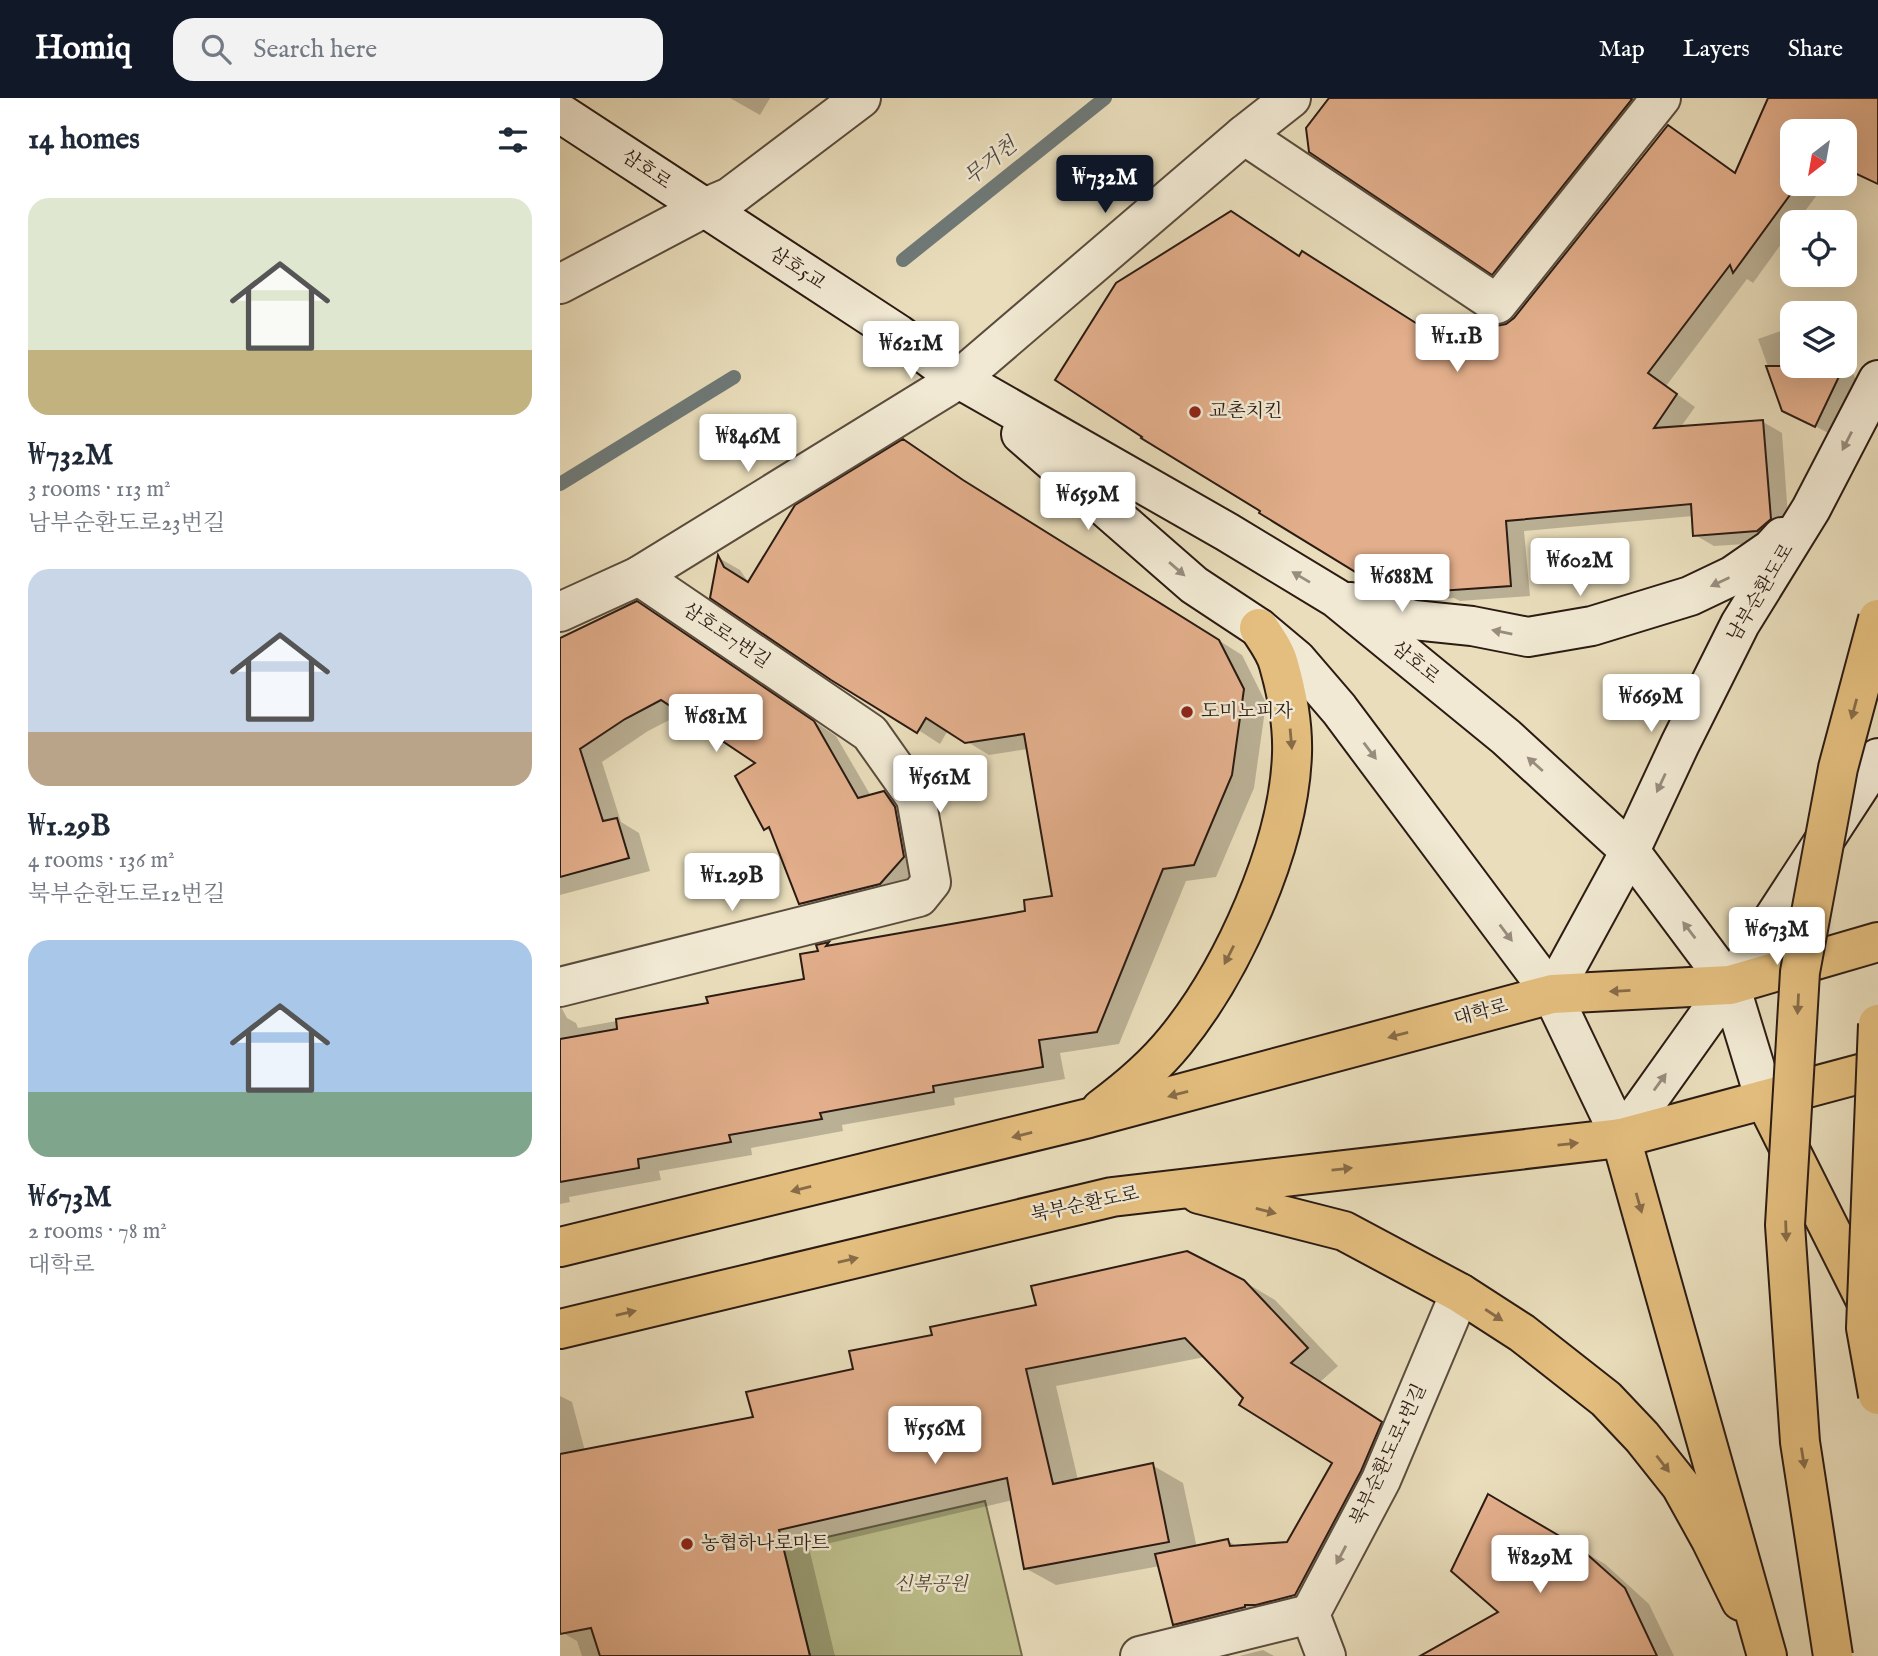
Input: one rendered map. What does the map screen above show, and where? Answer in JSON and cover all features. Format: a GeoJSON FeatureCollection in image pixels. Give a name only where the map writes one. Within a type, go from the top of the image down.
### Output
{"type":"FeatureCollection","features":[{"type":"Feature","properties":{"kind":"main road"},"geometry":{"type":"LineString","coordinates":[[560,284],[718,218],[730,197],[862,98]]}},
{"type":"Feature","properties":{"kind":"main road"},"geometry":{"type":"LineString","coordinates":[[560,612],[639,576],[959,379],[1244,135],[1291,98]]}},
{"type":"Feature","properties":{"kind":"main road"},"geometry":{"type":"LineString","coordinates":[[1244,135],[1497,304],[1661,98]]}},
{"type":"Feature","properties":{"kind":"main road","name":"삼호로"},"geometry":{"type":"LineString","coordinates":[[560,113],[718,218]]}},
{"type":"Feature","properties":{"kind":"main road","name":"삼호5교"},"geometry":{"type":"LineString","coordinates":[[718,218],[898,334]]}},
{"type":"Feature","properties":{"kind":"main road","name":"삼호로"},"geometry":{"type":"LineString","coordinates":[[898,334],[959,379],[1227,532],[1336,598],[1506,737],[1630,851],[1730,985],[1765,1100]]}},
{"type":"Feature","properties":{"kind":"main road"},"geometry":{"type":"LineString","coordinates":[[959,379],[1194,585],[1259,628],[1296,659],[1339,709],[1552,994],[1621,1138],[1765,1651]]}},
{"type":"Feature","properties":{"kind":"main road","name":"남부순환도로"},"geometry":{"type":"LineString","coordinates":[[1552,994],[1630,851],[1740,624],[1811,509],[1878,380]]}},
{"type":"Feature","properties":{"kind":"main road"},"geometry":{"type":"LineString","coordinates":[[1336,598],[1415,620],[1472,626],[1528,637],[1592,626],[1690,596],[1732,576],[1771,549],[1811,509]]}},
{"type":"Feature","properties":{"kind":"main road","name":"삼호로7번길"},"geometry":{"type":"LineString","coordinates":[[560,987],[919,897],[931,882],[916,798],[870,733],[639,576]]}},
{"type":"Feature","properties":{"kind":"main road"},"geometry":{"type":"LineString","coordinates":[[1833,1656],[1800,1442],[1785,1225],[1800,972],[1838,768],[1878,619]]}},
{"type":"Feature","properties":{"kind":"main road"},"geometry":{"type":"LineString","coordinates":[[560,1247],[1089,1118],[1133,1085],[1175,1042],[1203,1002],[1245,924],[1272,859],[1287,800],[1292,753],[1288,706],[1279,662],[1259,628]]}},
{"type":"Feature","properties":{"kind":"main road"},"geometry":{"type":"LineString","coordinates":[[1621,1138],[1730,985],[1878,758]]}},
{"type":"Feature","properties":{"kind":"main road","name":"대학로"},"geometry":{"type":"LineString","coordinates":[[1089,1118],[1552,994],[1730,985],[1878,942]]}},
{"type":"Feature","properties":{"kind":"main road"},"geometry":{"type":"LineString","coordinates":[[1878,1024],[1866,1328],[1878,1395]]}},
{"type":"Feature","properties":{"kind":"main road"},"geometry":{"type":"LineString","coordinates":[[1621,1138],[1878,1069]]}},
{"type":"Feature","properties":{"kind":"main road"},"geometry":{"type":"LineString","coordinates":[[1765,1100],[1878,1324]]}},
{"type":"Feature","properties":{"kind":"main road","name":"북부순환도로"},"geometry":{"type":"LineString","coordinates":[[560,1329],[1112,1197],[1621,1138]]}},
{"type":"Feature","properties":{"kind":"main road"},"geometry":{"type":"LineString","coordinates":[[1177,1188],[1344,1231],[1460,1293],[1522,1333],[1575,1374],[1606,1399],[1642,1437],[1687,1497],[1765,1651]]}},
{"type":"Feature","properties":{"kind":"main road","name":"북부순환도로1번길"},"geometry":{"type":"LineString","coordinates":[[1310,1614],[1381,1480],[1460,1293]]}},
{"type":"Feature","properties":{"kind":"main road"},"geometry":{"type":"LineString","coordinates":[[1140,1656],[1310,1614],[1326,1656]]}},
{"type":"Feature","properties":{"kind":"green space","name":"신복공원"},"geometry":{"type":"Polygon","coordinates":[[[985,1501],[1022,1656],[810,1656],[783,1547],[985,1501]]]}},
{"type":"Feature","properties":{"kind":"building"},"geometry":{"type":"Polygon","coordinates":[[[1329,98],[1632,99],[1492,275],[1309,152],[1306,128],[1329,98]]]}},
{"type":"Feature","properties":{"kind":"building"},"geometry":{"type":"Polygon","coordinates":[[[1768,98],[1878,98],[1878,184],[1857,174],[1857,119],[1780,119],[1780,196],[1789,196],[1733,273],[1730,265],[1648,373],[1677,394],[1654,428],[1763,420],[1771,519],[1757,531],[1693,536],[1691,504],[1506,521],[1511,586],[1439,591],[1439,587],[1394,592],[1380,587],[1259,513],[1260,511],[1141,438],[1055,380],[1116,283],[1231,211],[1299,256],[1302,251],[1457,349],[1478,317],[1496,326],[1506,324],[1514,318],[1668,125],[1735,173],[1768,98]]]}},
{"type":"Feature","properties":{"kind":"building"},"geometry":{"type":"Polygon","coordinates":[[[1766,366],[1780,366],[1780,378],[1838,378],[1815,427],[1782,411],[1766,366]]]}},
{"type":"Feature","properties":{"kind":"building"},"geometry":{"type":"Polygon","coordinates":[[[903,439],[963,480],[1219,640],[1244,689],[1232,775],[1194,865],[1163,869],[1097,1032],[1039,1040],[1043,1067],[933,1086],[934,1092],[820,1113],[822,1119],[729,1135],[731,1142],[638,1159],[639,1168],[560,1182],[560,1039],[617,1029],[616,1019],[708,1003],[706,997],[804,979],[800,954],[818,951],[816,945],[829,942],[826,946],[1025,911],[1024,900],[1052,896],[1024,734],[965,743],[926,718],[917,733],[831,680],[710,598],[718,555],[724,567],[748,582],[795,505],[903,439]]]}},
{"type":"Feature","properties":{"kind":"building"},"geometry":{"type":"Polygon","coordinates":[[[637,601],[814,721],[858,798],[884,791],[895,807],[904,857],[880,884],[799,904],[769,827],[764,830],[735,776],[755,763],[661,700],[625,719],[580,749],[603,821],[617,818],[629,858],[560,877],[560,638],[637,601]]]}},
{"type":"Feature","properties":{"kind":"building"},"geometry":{"type":"Polygon","coordinates":[[[1187,1251],[1244,1280],[1308,1348],[1291,1363],[1382,1422],[1361,1471],[1295,1595],[1256,1605],[1245,1605],[1173,1625],[1155,1554],[1228,1539],[1230,1546],[1287,1542],[1332,1463],[1239,1405],[1243,1398],[1185,1338],[1026,1369],[1053,1484],[1153,1463],[1169,1542],[1024,1569],[1007,1478],[779,1530],[810,1656],[600,1656],[591,1628],[560,1634],[560,1454],[753,1417],[746,1392],[853,1369],[849,1351],[932,1335],[930,1327],[1036,1305],[1031,1286],[1187,1251]]]}},
{"type":"Feature","properties":{"kind":"building"},"geometry":{"type":"Polygon","coordinates":[[[1488,1494],[1580,1548],[1625,1588],[1657,1656],[1420,1656],[1498,1612],[1451,1571],[1488,1494]]]}},
{"type":"Feature","properties":{"kind":"waterway","name":"무거천"},"geometry":{"type":"LineString","coordinates":[[903,260],[1105,98]]}},
{"type":"Feature","properties":{"kind":"waterway","name":"무거천"},"geometry":{"type":"LineString","coordinates":[[560,484],[734,377]]}},
{"type":"Feature","properties":{"kind":"place","name":"교촌치킨"},"geometry":{"type":"Point","coordinates":[1195,412]}},
{"type":"Feature","properties":{"kind":"place","name":"도미노피자"},"geometry":{"type":"Point","coordinates":[1187,712]}},
{"type":"Feature","properties":{"kind":"place","name":"농협하나로마트"},"geometry":{"type":"Point","coordinates":[687,1544]}}]}
